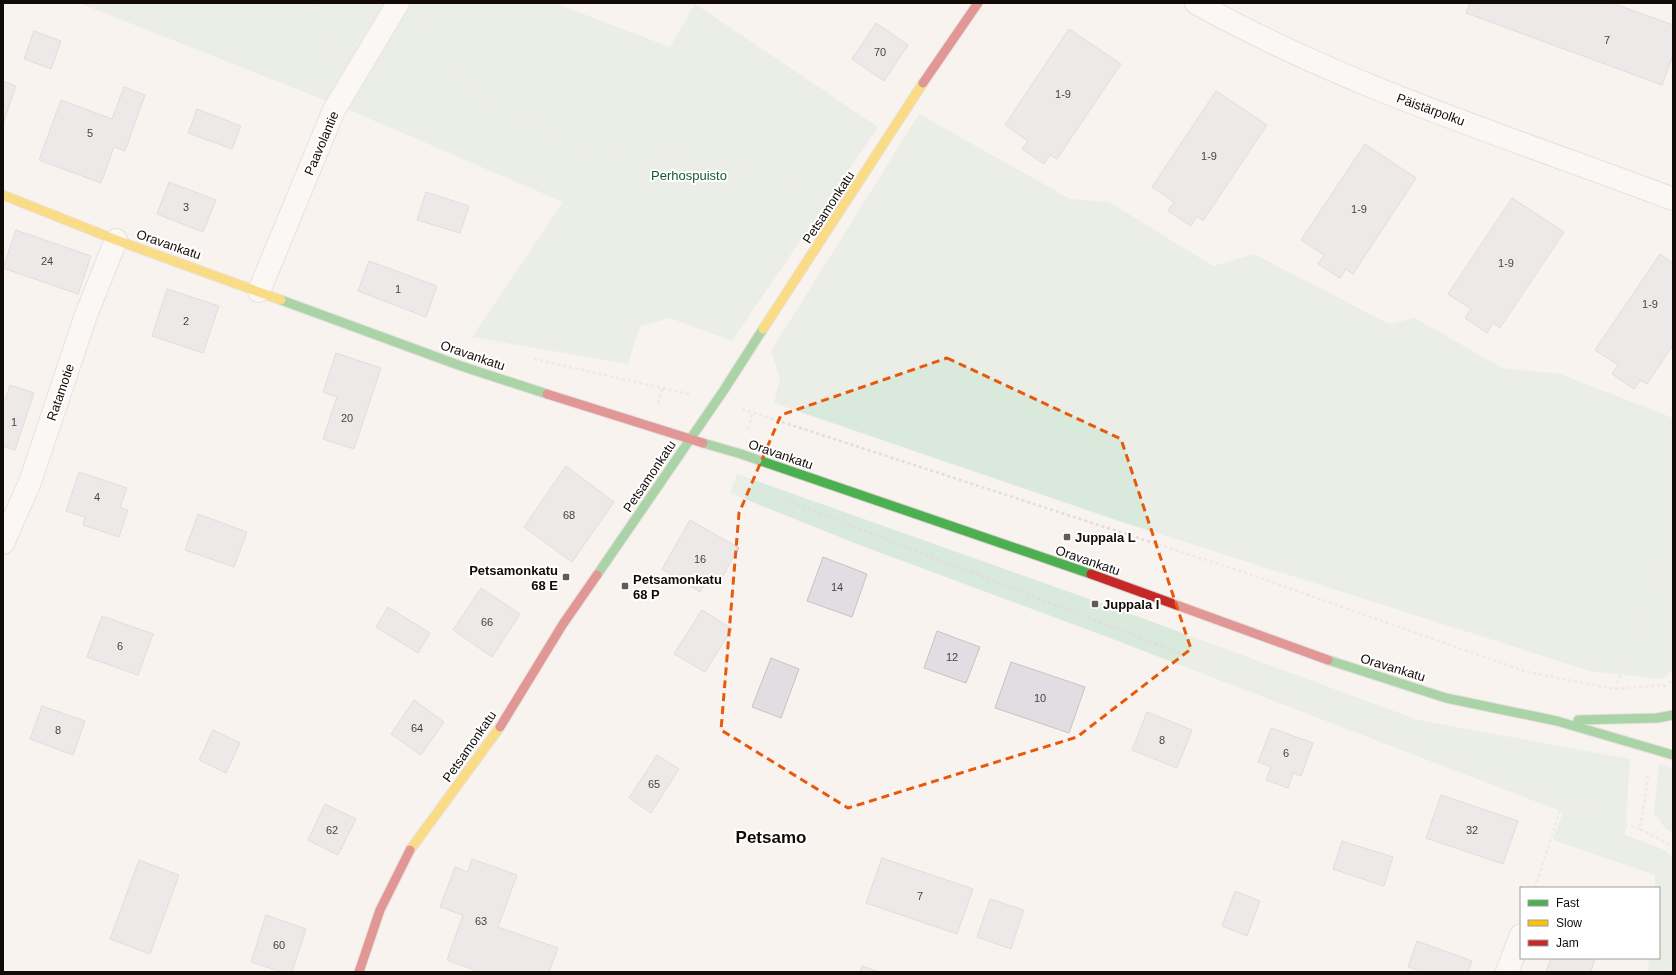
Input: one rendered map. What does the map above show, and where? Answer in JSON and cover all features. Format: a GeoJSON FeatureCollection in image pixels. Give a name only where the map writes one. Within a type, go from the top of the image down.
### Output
{"type":"FeatureCollection","features":[{"type":"Feature","properties":{"kind":"street","name":"Paavolantie"},"geometry":{"type":"LineString","coordinates":[[259,290],[334,110],[398,3]]}},
{"type":"Feature","properties":{"kind":"street","name":"Petsamonkatu"},"geometry":{"type":"LineString","coordinates":[[359,972],[380,910],[406,855],[495,735],[563,624],[657,489],[847,202],[907,107],[978,3]]}},
{"type":"Feature","properties":{"kind":"street","name":"Päistärpolku"},"geometry":{"type":"LineString","coordinates":[[1196,3],[1290,52],[1367,86],[1673,199]]}},
{"type":"Feature","properties":{"kind":"street","name":"Oravankatu"},"geometry":{"type":"LineString","coordinates":[[3,195],[116,240],[259,290],[461,366],[650,427],[741,454],[1110,581],[1351,668],[1446,698],[1557,721],[1673,755]]}},
{"type":"Feature","properties":{"kind":"street","name":"Ratamotie"},"geometry":{"type":"LineString","coordinates":[[3,543],[30,482],[86,315],[116,240]]}},
{"type":"Feature","properties":{"kind":"street","name":"Oravankatu"},"geometry":{"type":"LineString","coordinates":[[1557,721],[1657,718],[1673,715]]}},
{"type":"Feature","properties":{"kind":"street"},"geometry":{"type":"LineString","coordinates":[[1507,972],[1520,939]]}},
{"type":"Feature","properties":{"kind":"path"},"geometry":{"type":"LineString","coordinates":[[316,3],[331,70]]}},
{"type":"Feature","properties":{"kind":"path"},"geometry":{"type":"LineString","coordinates":[[420,16],[463,81],[482,100],[551,129],[589,160],[604,160],[628,144],[642,145],[847,202]]}},
{"type":"Feature","properties":{"kind":"path"},"geometry":{"type":"LineString","coordinates":[[526,358],[716,400],[1243,572],[1528,672],[1614,689],[1665,685]]}},
{"type":"Feature","properties":{"kind":"path"},"geometry":{"type":"LineString","coordinates":[[776,496],[1562,802],[1640,829]]}},
{"type":"Feature","properties":{"kind":"path"},"geometry":{"type":"LineString","coordinates":[[1614,689],[1673,530]]}},
{"type":"Feature","properties":{"kind":"path"},"geometry":{"type":"LineString","coordinates":[[1535,887],[1562,802]]}},
{"type":"Feature","properties":{"kind":"highlighted area"},"geometry":{"type":"Polygon","coordinates":[[[947,358],[1121,439],[1191,649],[1077,737],[848,808],[721,730],[739,513],[781,415],[947,358]]]}},
{"type":"Feature","properties":{"kind":"green space","name":"Perhospuisto"},"geometry":{"type":"Polygon","coordinates":[[[79,3],[554,3],[670,47],[695,4],[878,127],[732,341],[670,318],[640,326],[628,364],[472,337],[563,202],[347,109],[79,3]]]}},
{"type":"Feature","properties":{"kind":"green space"},"geometry":{"type":"Polygon","coordinates":[[[919,114],[1070,199],[1109,202],[1213,266],[1254,254],[1389,324],[1415,318],[1502,368],[1560,374],[1673,418],[1673,669],[1662,679],[1590,671],[1122,522],[774,403],[780,379],[771,351],[919,114]]]}},
{"type":"Feature","properties":{"kind":"green space"},"geometry":{"type":"Polygon","coordinates":[[[737,474],[1120,610],[1418,720],[1630,759],[1625,835],[1662,849],[1673,857],[1673,960],[1671,972],[1648,972],[1649,959],[1660,959],[1660,887],[1655,887],[1655,875],[1553,840],[1563,812],[1110,638],[857,544],[730,493],[737,474]]]}},
{"type":"Feature","properties":{"kind":"green space"},"geometry":{"type":"Polygon","coordinates":[[[1659,763],[1673,769],[1673,834],[1665,828],[1654,813],[1659,763]]]}},
{"type":"Feature","properties":{"kind":"building"},"geometry":{"type":"Polygon","coordinates":[[[1470,3],[1612,3],[1673,25],[1673,55],[1662,85],[1466,13],[1470,3]]]}},
{"type":"Feature","properties":{"kind":"building"},"geometry":{"type":"Polygon","coordinates":[[[876,23],[908,45],[884,81],[852,59],[876,23]]]}},
{"type":"Feature","properties":{"kind":"building"},"geometry":{"type":"Polygon","coordinates":[[[1069,29],[1121,64],[1057,159],[1050,155],[1044,164],[1022,149],[1028,141],[1005,125],[1069,29]]]}},
{"type":"Feature","properties":{"kind":"building"},"geometry":{"type":"Polygon","coordinates":[[[34,31],[61,41],[51,69],[24,59],[34,31]]]}},
{"type":"Feature","properties":{"kind":"building"},"geometry":{"type":"Polygon","coordinates":[[[3,81],[16,86],[3,124],[3,81]]]}},
{"type":"Feature","properties":{"kind":"building"},"geometry":{"type":"Polygon","coordinates":[[[124,87],[145,95],[125,151],[114,147],[101,183],[39,160],[61,100],[112,119],[124,87]]]}},
{"type":"Feature","properties":{"kind":"building"},"geometry":{"type":"Polygon","coordinates":[[[1216,91],[1267,125],[1203,221],[1197,216],[1191,226],[1168,211],[1174,202],[1152,187],[1216,91]]]}},
{"type":"Feature","properties":{"kind":"building"},"geometry":{"type":"Polygon","coordinates":[[[197,109],[241,126],[232,149],[188,133],[197,109]]]}},
{"type":"Feature","properties":{"kind":"building"},"geometry":{"type":"Polygon","coordinates":[[[1365,144],[1416,178],[1353,274],[1346,269],[1340,278],[1318,264],[1324,255],[1301,240],[1365,144]]]}},
{"type":"Feature","properties":{"kind":"building"},"geometry":{"type":"Polygon","coordinates":[[[169,182],[216,200],[203,232],[157,214],[169,182]]]}},
{"type":"Feature","properties":{"kind":"building"},"geometry":{"type":"Polygon","coordinates":[[[426,192],[469,206],[460,233],[417,220],[426,192]]]}},
{"type":"Feature","properties":{"kind":"building"},"geometry":{"type":"Polygon","coordinates":[[[1512,198],[1564,232],[1500,328],[1493,323],[1487,333],[1465,318],[1471,309],[1448,294],[1512,198]]]}},
{"type":"Feature","properties":{"kind":"building"},"geometry":{"type":"Polygon","coordinates":[[[16,230],[91,256],[78,294],[3,268],[16,230]]]}},
{"type":"Feature","properties":{"kind":"building"},"geometry":{"type":"Polygon","coordinates":[[[1660,254],[1673,263],[1673,345],[1647,384],[1640,380],[1634,389],[1612,374],[1618,365],[1595,350],[1660,254]]]}},
{"type":"Feature","properties":{"kind":"building"},"geometry":{"type":"Polygon","coordinates":[[[369,261],[437,286],[426,317],[358,291],[369,261]]]}},
{"type":"Feature","properties":{"kind":"building"},"geometry":{"type":"Polygon","coordinates":[[[167,289],[219,306],[203,353],[152,336],[167,289]]]}},
{"type":"Feature","properties":{"kind":"building"},"geometry":{"type":"Polygon","coordinates":[[[336,353],[381,368],[354,449],[323,439],[337,397],[323,392],[336,353]]]}},
{"type":"Feature","properties":{"kind":"building"},"geometry":{"type":"Polygon","coordinates":[[[10,385],[34,393],[15,450],[3,446],[3,397],[6,398],[10,385]]]}},
{"type":"Feature","properties":{"kind":"building"},"geometry":{"type":"Polygon","coordinates":[[[566,466],[614,502],[572,562],[524,527],[566,466]]]}},
{"type":"Feature","properties":{"kind":"building"},"geometry":{"type":"Polygon","coordinates":[[[79,472],[127,488],[120,507],[128,510],[119,537],[83,525],[85,517],[66,511],[79,472]]]}},
{"type":"Feature","properties":{"kind":"building"},"geometry":{"type":"Polygon","coordinates":[[[198,514],[247,532],[234,567],[185,550],[198,514]]]}},
{"type":"Feature","properties":{"kind":"building"},"geometry":{"type":"Polygon","coordinates":[[[690,520],[739,548],[721,579],[711,574],[700,592],[662,569],[690,520]]]}},
{"type":"Feature","properties":{"kind":"building"},"geometry":{"type":"Polygon","coordinates":[[[823,557],[867,574],[852,617],[807,601],[823,557]]]}},
{"type":"Feature","properties":{"kind":"building"},"geometry":{"type":"Polygon","coordinates":[[[481,588],[520,614],[492,657],[453,630],[481,588]]]}},
{"type":"Feature","properties":{"kind":"building"},"geometry":{"type":"Polygon","coordinates":[[[388,607],[430,633],[418,653],[376,627],[388,607]]]}},
{"type":"Feature","properties":{"kind":"building"},"geometry":{"type":"Polygon","coordinates":[[[702,610],[732,629],[705,672],[674,654],[702,610]]]}},
{"type":"Feature","properties":{"kind":"building"},"geometry":{"type":"Polygon","coordinates":[[[102,616],[153,634],[138,675],[87,657],[102,616]]]}},
{"type":"Feature","properties":{"kind":"building"},"geometry":{"type":"Polygon","coordinates":[[[937,631],[980,647],[966,683],[924,668],[937,631]]]}},
{"type":"Feature","properties":{"kind":"building"},"geometry":{"type":"Polygon","coordinates":[[[771,658],[799,669],[781,718],[752,707],[771,658]]]}},
{"type":"Feature","properties":{"kind":"building"},"geometry":{"type":"Polygon","coordinates":[[[1011,662],[1085,687],[1069,733],[995,708],[1011,662]]]}},
{"type":"Feature","properties":{"kind":"building"},"geometry":{"type":"Polygon","coordinates":[[[414,700],[444,722],[421,755],[391,734],[414,700]]]}},
{"type":"Feature","properties":{"kind":"building"},"geometry":{"type":"Polygon","coordinates":[[[42,706],[85,721],[73,755],[30,739],[42,706]]]}},
{"type":"Feature","properties":{"kind":"building"},"geometry":{"type":"Polygon","coordinates":[[[1147,712],[1192,730],[1177,768],[1132,750],[1147,712]]]}},
{"type":"Feature","properties":{"kind":"building"},"geometry":{"type":"Polygon","coordinates":[[[1271,728],[1313,743],[1301,776],[1293,773],[1288,788],[1266,780],[1271,767],[1258,762],[1271,728]]]}},
{"type":"Feature","properties":{"kind":"building"},"geometry":{"type":"Polygon","coordinates":[[[213,730],[240,743],[226,773],[199,760],[213,730]]]}},
{"type":"Feature","properties":{"kind":"building"},"geometry":{"type":"Polygon","coordinates":[[[657,755],[679,769],[651,813],[629,798],[657,755]]]}},
{"type":"Feature","properties":{"kind":"building"},"geometry":{"type":"Polygon","coordinates":[[[1441,795],[1518,821],[1503,864],[1426,838],[1441,795]]]}},
{"type":"Feature","properties":{"kind":"building"},"geometry":{"type":"Polygon","coordinates":[[[325,804],[356,819],[338,855],[308,840],[325,804]]]}},
{"type":"Feature","properties":{"kind":"building"},"geometry":{"type":"Polygon","coordinates":[[[1342,841],[1393,857],[1384,886],[1333,869],[1342,841]]]}},
{"type":"Feature","properties":{"kind":"building"},"geometry":{"type":"Polygon","coordinates":[[[882,858],[973,889],[957,934],[866,903],[882,858]]]}},
{"type":"Feature","properties":{"kind":"building"},"geometry":{"type":"Polygon","coordinates":[[[472,859],[517,875],[498,927],[558,948],[549,972],[479,972],[447,960],[463,915],[440,907],[455,867],[468,872],[472,859]]]}},
{"type":"Feature","properties":{"kind":"building"},"geometry":{"type":"Polygon","coordinates":[[[139,860],[179,875],[150,954],[110,939],[139,860]]]}},
{"type":"Feature","properties":{"kind":"building"},"geometry":{"type":"Polygon","coordinates":[[[1235,891],[1260,901],[1247,936],[1222,926],[1235,891]]]}},
{"type":"Feature","properties":{"kind":"building"},"geometry":{"type":"Polygon","coordinates":[[[990,899],[1024,910],[1011,949],[977,937],[990,899]]]}},
{"type":"Feature","properties":{"kind":"building"},"geometry":{"type":"Polygon","coordinates":[[[266,915],[306,929],[292,972],[282,972],[251,962],[266,915]]]}},
{"type":"Feature","properties":{"kind":"building"},"geometry":{"type":"Polygon","coordinates":[[[1417,941],[1472,961],[1468,972],[1417,972],[1418,970],[1408,967],[1417,941]]]}},
{"type":"Feature","properties":{"kind":"building"},"geometry":{"type":"Polygon","coordinates":[[[1551,959],[1595,959],[1591,972],[1546,972],[1551,959]]]}},
{"type":"Feature","properties":{"kind":"building"},"geometry":{"type":"Polygon","coordinates":[[[862,966],[880,972],[860,972],[862,966]]]}},
{"type":"Feature","properties":{"kind":"traffic: fast"},"geometry":{"type":"LineString","coordinates":[[281,300],[461,366],[547,394]]}},
{"type":"Feature","properties":{"kind":"traffic: fast"},"geometry":{"type":"LineString","coordinates":[[597,575],[724,390],[763,329]]}},
{"type":"Feature","properties":{"kind":"traffic: fast"},"geometry":{"type":"LineString","coordinates":[[703,443],[741,454],[1091,574]]}},
{"type":"Feature","properties":{"kind":"traffic: fast"},"geometry":{"type":"LineString","coordinates":[[1328,660],[1446,698],[1557,721],[1673,755]]}},
{"type":"Feature","properties":{"kind":"traffic: fast"},"geometry":{"type":"LineString","coordinates":[[1578,720],[1657,718],[1673,715]]}},
{"type":"Feature","properties":{"kind":"traffic: slow"},"geometry":{"type":"LineString","coordinates":[[763,329],[923,83]]}},
{"type":"Feature","properties":{"kind":"traffic: slow"},"geometry":{"type":"LineString","coordinates":[[3,195],[116,240],[281,300]]}},
{"type":"Feature","properties":{"kind":"traffic: slow"},"geometry":{"type":"LineString","coordinates":[[410,850],[500,727]]}},
{"type":"Feature","properties":{"kind":"traffic: jam"},"geometry":{"type":"LineString","coordinates":[[923,83],[978,3]]}},
{"type":"Feature","properties":{"kind":"traffic: jam"},"geometry":{"type":"LineString","coordinates":[[547,394],[703,443]]}},
{"type":"Feature","properties":{"kind":"traffic: jam"},"geometry":{"type":"LineString","coordinates":[[1091,574],[1328,660]]}},
{"type":"Feature","properties":{"kind":"traffic: jam"},"geometry":{"type":"LineString","coordinates":[[500,727],[563,624],[597,575]]}},
{"type":"Feature","properties":{"kind":"traffic: jam"},"geometry":{"type":"LineString","coordinates":[[359,972],[380,910],[410,850]]}},
{"type":"Feature","properties":{"kind":"place","name":"Juppala L"},"geometry":{"type":"Point","coordinates":[1067,537]}},
{"type":"Feature","properties":{"kind":"place","name":"Petsamonkatu 68 E"},"geometry":{"type":"Point","coordinates":[566,577]}},
{"type":"Feature","properties":{"kind":"place","name":"Petsamonkatu 68 P"},"geometry":{"type":"Point","coordinates":[625,586]}},
{"type":"Feature","properties":{"kind":"place","name":"Juppala I"},"geometry":{"type":"Point","coordinates":[1095,604]}},
{"type":"Feature","properties":{"kind":"district","name":"Petsamo"},"geometry":{"type":"Point","coordinates":[771,837]}}]}
